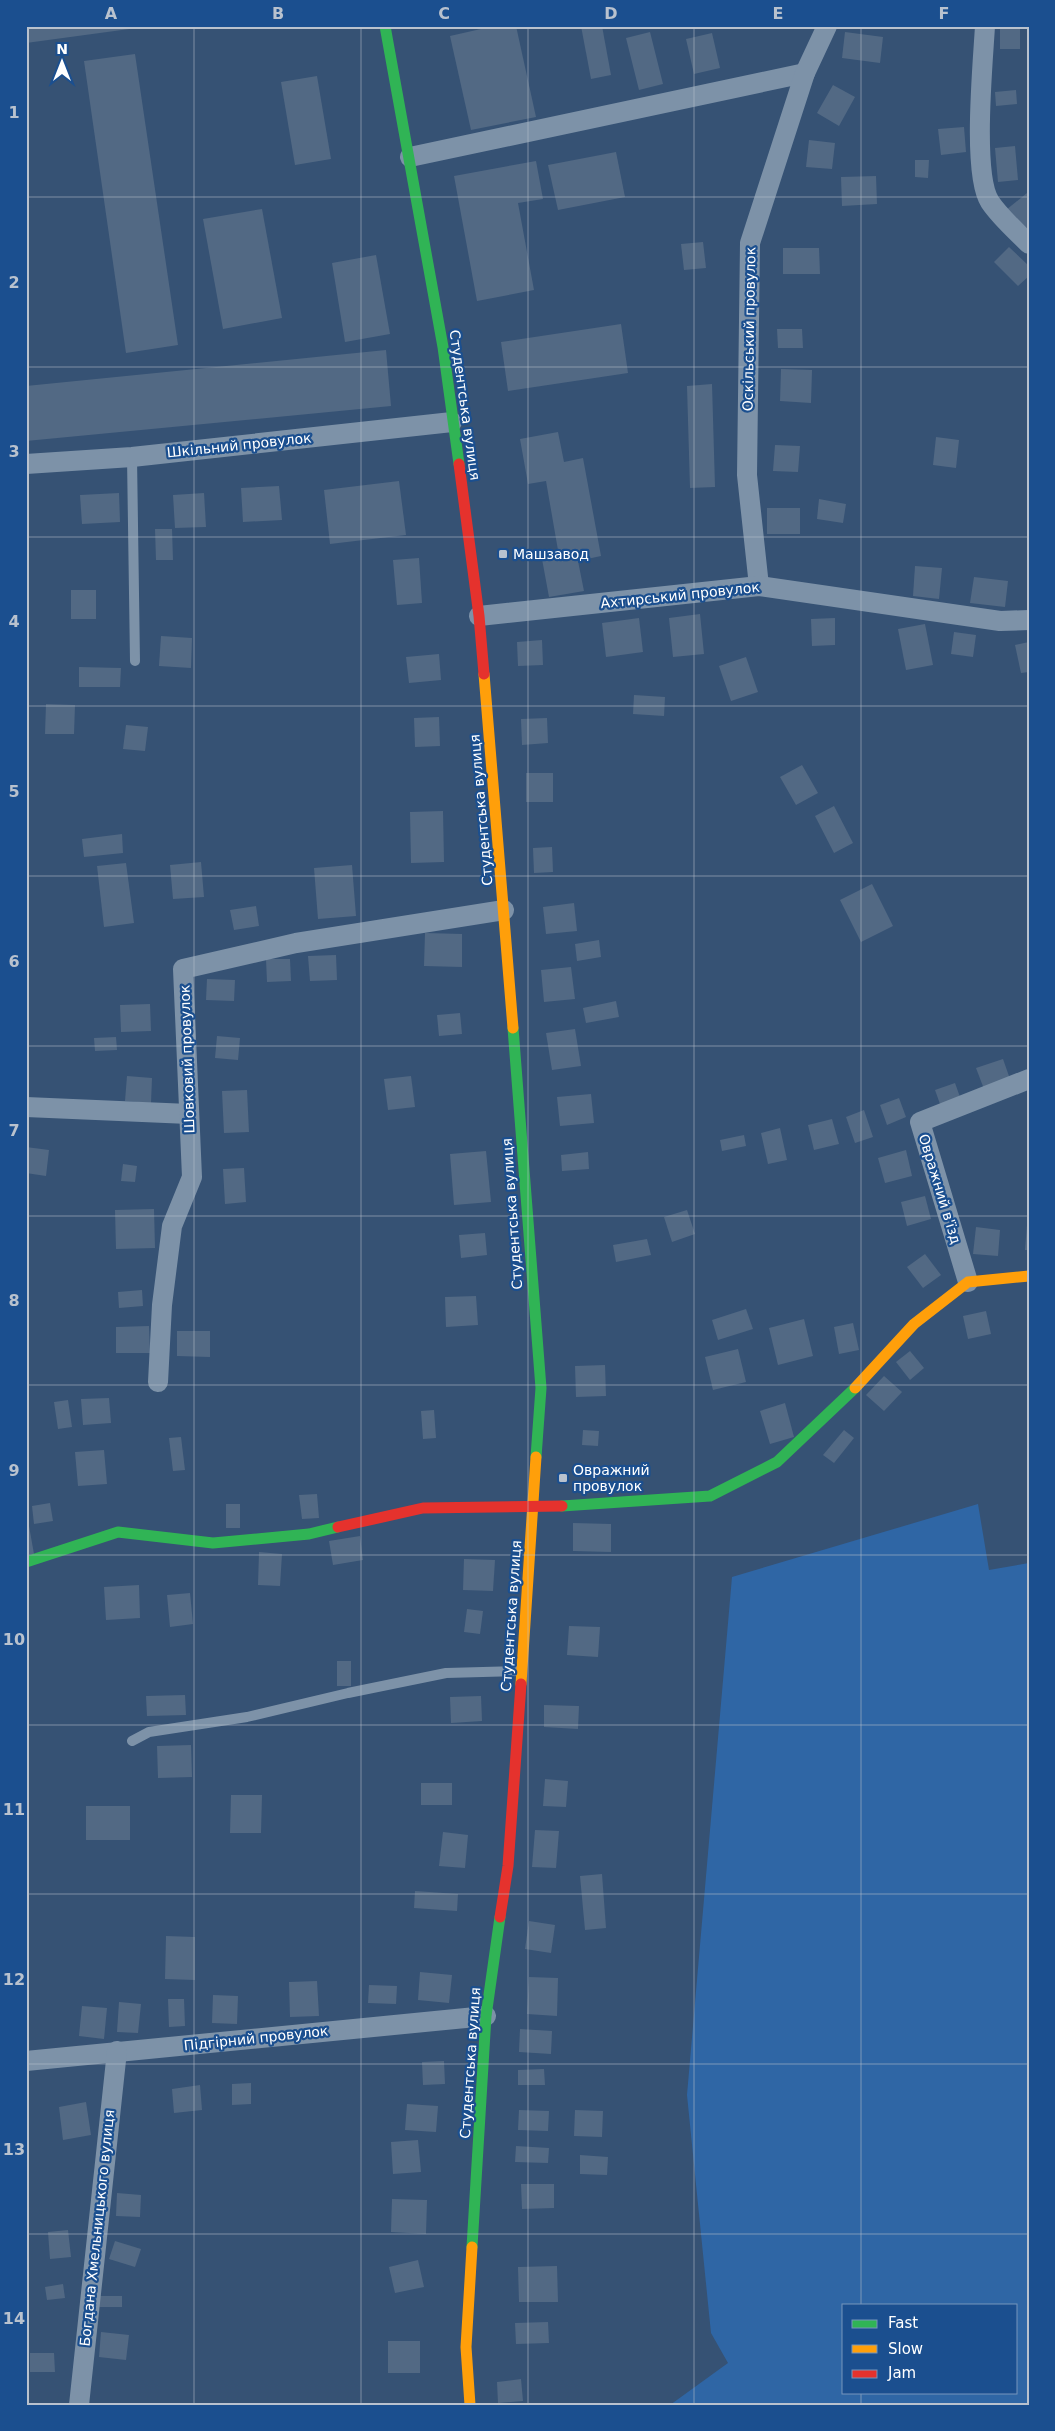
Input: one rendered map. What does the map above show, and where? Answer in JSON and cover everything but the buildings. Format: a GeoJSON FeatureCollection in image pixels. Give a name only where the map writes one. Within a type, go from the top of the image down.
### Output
{"type":"FeatureCollection","features":[{"type":"Feature","properties":{"kind":"main road","name":"Студентська вулиця"},"geometry":{"type":"LineString","coordinates":[[385,26],[443,347],[479,616],[541,1388],[508,1866],[486,2016],[466,2347],[470,2405]]}},
{"type":"Feature","properties":{"kind":"main road"},"geometry":{"type":"LineString","coordinates":[[26,1562],[118,1532],[213,1543],[309,1534],[423,1508],[533,1508],[710,1496],[777,1462],[853,1390],[914,1324],[968,1282],[1029,1276]]}},
{"type":"Feature","properties":{"kind":"street","name":"Оскільський провулок"},"geometry":{"type":"LineString","coordinates":[[760,586],[747,475],[750,243],[805,73],[827,26]]}},
{"type":"Feature","properties":{"kind":"street"},"geometry":{"type":"LineString","coordinates":[[985,26],[981,110],[981,174],[989,201],[1029,244]]}},
{"type":"Feature","properties":{"kind":"street"},"geometry":{"type":"LineString","coordinates":[[410,157],[805,73]]}},
{"type":"Feature","properties":{"kind":"street","name":"Шкільний провулок"},"geometry":{"type":"LineString","coordinates":[[26,464],[132,457],[452,422]]}},
{"type":"Feature","properties":{"kind":"street","name":"Ахтирський провулок"},"geometry":{"type":"LineString","coordinates":[[479,616],[760,586],[1000,621],[1029,620]]}},
{"type":"Feature","properties":{"kind":"street","name":"Шовковий провулок"},"geometry":{"type":"LineString","coordinates":[[158,1382],[162,1305],[172,1226],[192,1178],[183,969],[296,943],[504,910]]}},
{"type":"Feature","properties":{"kind":"street","name":"Овражний в'їзд"},"geometry":{"type":"LineString","coordinates":[[968,1282],[920,1122],[1029,1078]]}},
{"type":"Feature","properties":{"kind":"street"},"geometry":{"type":"LineString","coordinates":[[26,1106],[189,1114]]}},
{"type":"Feature","properties":{"kind":"street","name":"Підгірний провулок"},"geometry":{"type":"LineString","coordinates":[[26,2060],[486,2016]]}},
{"type":"Feature","properties":{"kind":"street","name":"Богдана Хмельницького вулиця"},"geometry":{"type":"LineString","coordinates":[[79,2405],[117,2051]]}},
{"type":"Feature","properties":{"kind":"lane"},"geometry":{"type":"LineString","coordinates":[[132,457],[135,661]]}},
{"type":"Feature","properties":{"kind":"lane"},"geometry":{"type":"LineString","coordinates":[[132,1741],[149,1732],[247,1717],[348,1693],[446,1673],[522,1671]]}},
{"type":"Feature","properties":{"kind":"shaded area"},"geometry":{"type":"Polygon","coordinates":[[[978,1504],[989,1570],[1029,1563],[1029,2405],[670,2405],[728,2363],[711,2333],[687,2095],[732,1577],[978,1504]]]}},
{"type":"Feature","properties":{"kind":"traffic: fast"},"geometry":{"type":"LineString","coordinates":[[385,26],[443,347],[459,464]]}},
{"type":"Feature","properties":{"kind":"traffic: fast"},"geometry":{"type":"LineString","coordinates":[[513,1028],[541,1388],[536,1457]]}},
{"type":"Feature","properties":{"kind":"traffic: fast"},"geometry":{"type":"LineString","coordinates":[[562,1506],[710,1496],[777,1462],[855,1388]]}},
{"type":"Feature","properties":{"kind":"traffic: fast"},"geometry":{"type":"LineString","coordinates":[[26,1562],[118,1532],[213,1543],[309,1534],[338,1527]]}},
{"type":"Feature","properties":{"kind":"traffic: fast"},"geometry":{"type":"LineString","coordinates":[[472,2247],[486,2016],[500,1917]]}},
{"type":"Feature","properties":{"kind":"traffic: slow"},"geometry":{"type":"LineString","coordinates":[[484,674],[513,1028]]}},
{"type":"Feature","properties":{"kind":"traffic: slow"},"geometry":{"type":"LineString","coordinates":[[855,1388],[914,1324],[968,1282],[1029,1276]]}},
{"type":"Feature","properties":{"kind":"traffic: slow"},"geometry":{"type":"LineString","coordinates":[[521,1684],[536,1457]]}},
{"type":"Feature","properties":{"kind":"traffic: slow"},"geometry":{"type":"LineString","coordinates":[[470,2405],[466,2347],[472,2247]]}},
{"type":"Feature","properties":{"kind":"traffic: jam"},"geometry":{"type":"LineString","coordinates":[[459,464],[479,616],[484,674]]}},
{"type":"Feature","properties":{"kind":"traffic: jam"},"geometry":{"type":"LineString","coordinates":[[338,1527],[423,1508],[562,1506]]}},
{"type":"Feature","properties":{"kind":"traffic: jam"},"geometry":{"type":"LineString","coordinates":[[500,1917],[508,1866],[521,1684]]}},
{"type":"Feature","properties":{"kind":"place","name":"Машзавод"},"geometry":{"type":"Point","coordinates":[503,554]}},
{"type":"Feature","properties":{"kind":"place","name":"Овражний провулок"},"geometry":{"type":"Point","coordinates":[563,1478]}}]}
